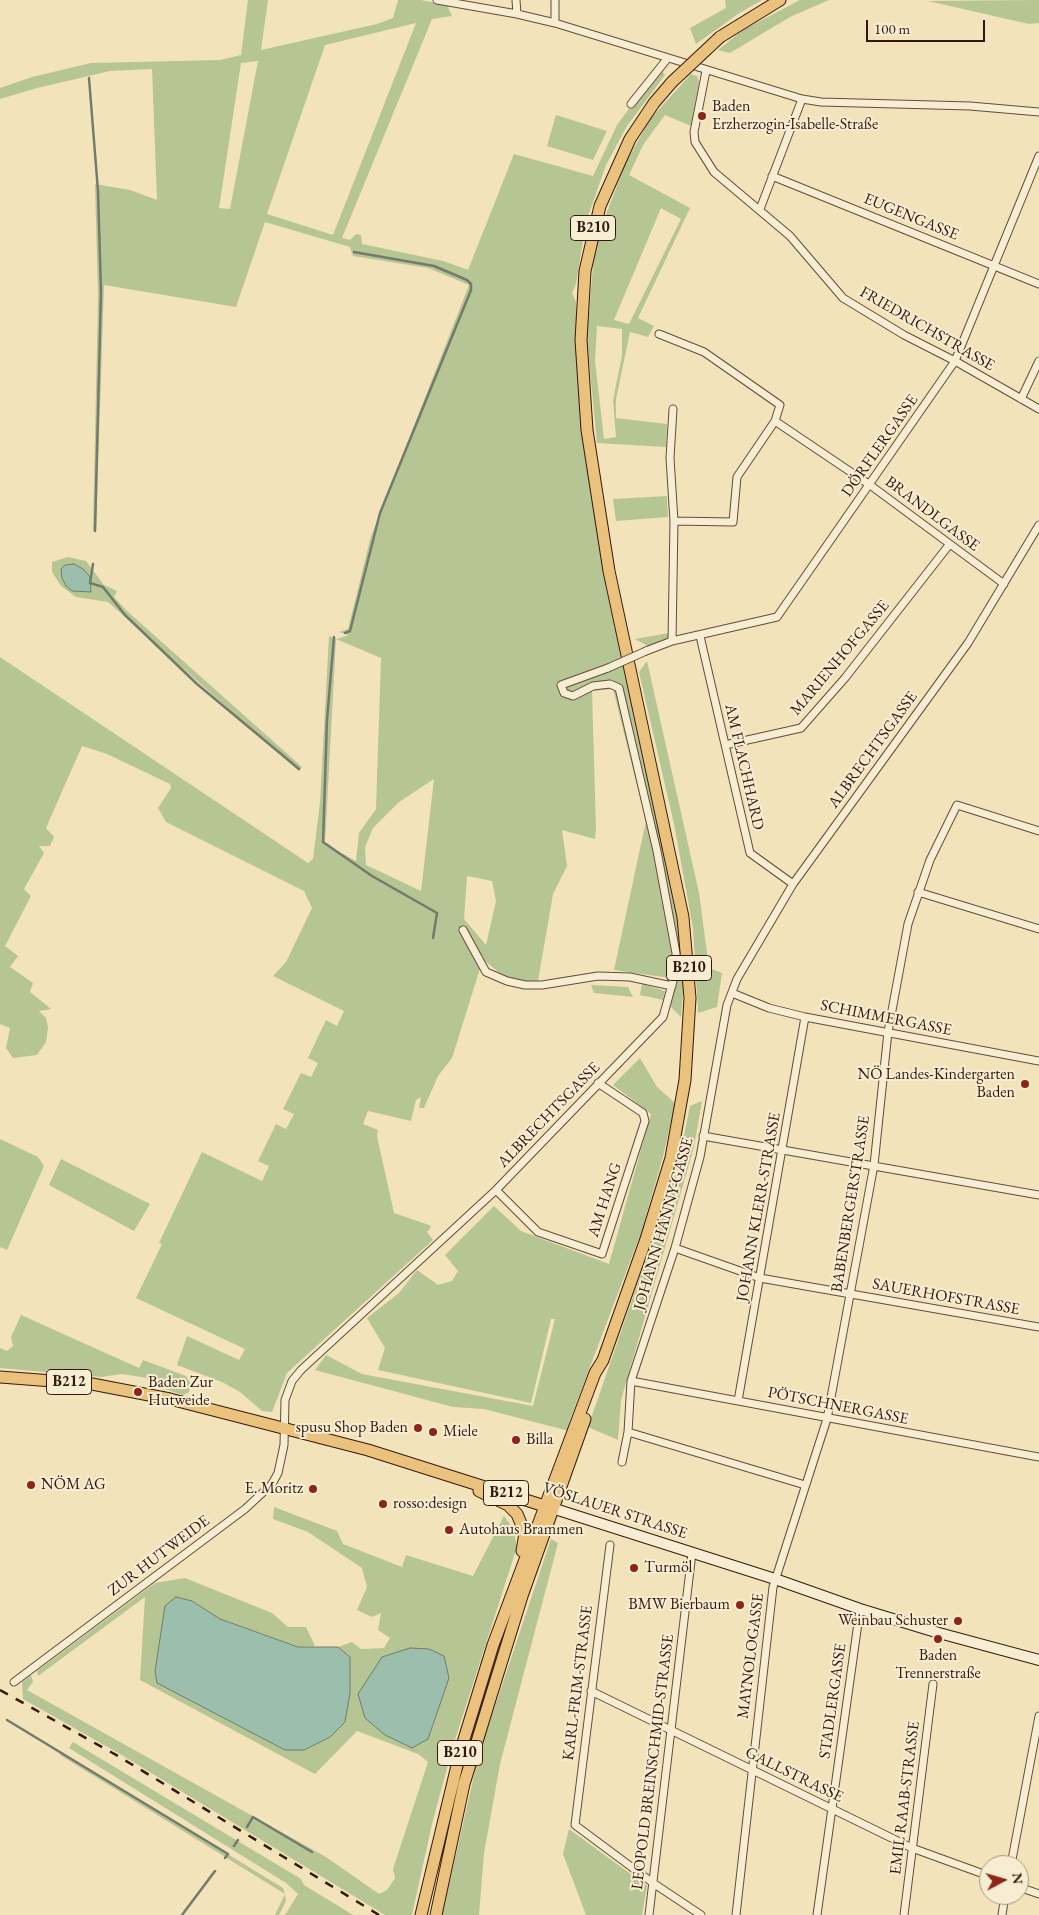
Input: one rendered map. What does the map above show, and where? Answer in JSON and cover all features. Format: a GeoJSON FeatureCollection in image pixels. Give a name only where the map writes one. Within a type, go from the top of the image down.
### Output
{"type":"FeatureCollection","features":[{"type":"Feature","properties":{"kind":"main road","name":"B210"},"geometry":{"type":"LineString","coordinates":[[436,1915],[472,1757],[550,1507],[595,1373],[602,1360],[646,1239],[671,1158],[685,1080],[690,998],[687,942],[679,892],[627,662],[597,502],[584,395],[582,309],[589,250],[606,192],[630,139],[654,103],[672,82],[720,37],[738,24],[780,0]]}},
{"type":"Feature","properties":{"kind":"main road","name":"VÖSLAUER STRASSE"},"geometry":{"type":"LineString","coordinates":[[0,1376],[48,1379],[138,1392],[368,1450],[550,1507]]}},
{"type":"Feature","properties":{"kind":"main road","name":"B210"},"geometry":{"type":"LineString","coordinates":[[421,1911],[461,1749],[524,1545],[525,1534],[521,1522],[508,1504],[480,1492],[466,1480]]}},
{"type":"Feature","properties":{"kind":"main road","name":"B210"},"geometry":{"type":"LineString","coordinates":[[508,1601],[550,1507]]}},
{"type":"Feature","properties":{"kind":"street"},"geometry":{"type":"LineString","coordinates":[[437,0],[555,23],[802,99],[821,102],[970,106],[1039,112]]}},
{"type":"Feature","properties":{"kind":"street"},"geometry":{"type":"LineString","coordinates":[[460,4],[468,0]]}},
{"type":"Feature","properties":{"kind":"street"},"geometry":{"type":"LineString","coordinates":[[516,0],[516,14]]}},
{"type":"Feature","properties":{"kind":"street"},"geometry":{"type":"LineString","coordinates":[[555,23],[556,0]]}},
{"type":"Feature","properties":{"kind":"street"},"geometry":{"type":"LineString","coordinates":[[631,104],[667,59]]}},
{"type":"Feature","properties":{"kind":"street","name":"FRIEDRICHSTRASSE"},"geometry":{"type":"LineString","coordinates":[[706,71],[694,132],[695,142],[714,172],[790,236],[844,298],[904,335],[955,361],[1039,409]]}},
{"type":"Feature","properties":{"kind":"street"},"geometry":{"type":"LineString","coordinates":[[760,209],[802,99]]}},
{"type":"Feature","properties":{"kind":"street","name":"DÖRFLERGASSE"},"geometry":{"type":"LineString","coordinates":[[608,668],[672,641],[777,617],[955,361],[1039,156]]}},
{"type":"Feature","properties":{"kind":"street","name":"EUGENGASSE"},"geometry":{"type":"LineString","coordinates":[[772,176],[1039,284]]}},
{"type":"Feature","properties":{"kind":"street"},"geometry":{"type":"LineString","coordinates":[[659,334],[704,352],[780,405],[775,421],[737,477],[733,522],[674,521]]}},
{"type":"Feature","properties":{"kind":"street"},"geometry":{"type":"LineString","coordinates":[[1021,399],[1039,361]]}},
{"type":"Feature","properties":{"kind":"street"},"geometry":{"type":"LineString","coordinates":[[672,641],[674,521],[670,458],[673,409]]}},
{"type":"Feature","properties":{"kind":"street","name":"BRANDLGASSE"},"geometry":{"type":"LineString","coordinates":[[775,421],[870,485],[1004,584]]}},
{"type":"Feature","properties":{"kind":"street","name":"ALBRECHTSGASSE"},"geometry":{"type":"LineString","coordinates":[[732,993],[754,949],[793,884],[968,643],[1039,525]]}},
{"type":"Feature","properties":{"kind":"street","name":"MARIENHOFGASSE"},"geometry":{"type":"LineString","coordinates":[[725,744],[801,728],[845,678],[949,545]]}},
{"type":"Feature","properties":{"kind":"street","name":"AM FLACHHARD"},"geometry":{"type":"LineString","coordinates":[[700,636],[750,853],[793,884]]}},
{"type":"Feature","properties":{"kind":"street","name":"ALBRECHTSGASSE"},"geometry":{"type":"LineString","coordinates":[[284,1428],[285,1400],[292,1381],[301,1370],[496,1190],[663,1016],[676,970],[676,953],[668,906],[619,688],[610,684],[593,686],[573,696],[564,693],[562,685],[608,668]]}},
{"type":"Feature","properties":{"kind":"street","name":"BABENBERGERSTRASSE"},"geometry":{"type":"LineString","coordinates":[[776,1579],[828,1419],[874,1165],[888,1032],[908,924],[918,892],[930,860],[957,805],[1039,831]]}},
{"type":"Feature","properties":{"kind":"street"},"geometry":{"type":"LineString","coordinates":[[918,892],[1039,929]]}},
{"type":"Feature","properties":{"kind":"street"},"geometry":{"type":"LineString","coordinates":[[463,930],[486,972],[507,981],[525,985],[542,985],[598,976],[630,977],[672,986]]}},
{"type":"Feature","properties":{"kind":"street","name":"SCHIMMERGASSE"},"geometry":{"type":"LineString","coordinates":[[732,993],[768,1008],[806,1017],[1039,1061]]}},
{"type":"Feature","properties":{"kind":"street","name":"JOHANN HANNY-GASSE"},"geometry":{"type":"LineString","coordinates":[[622,1462],[628,1432],[631,1381],[675,1248],[700,1157],[727,1005],[732,993]]}},
{"type":"Feature","properties":{"kind":"street","name":"JOHANN KLERR-STRASSE"},"geometry":{"type":"LineString","coordinates":[[738,1401],[784,1150],[806,1017]]}},
{"type":"Feature","properties":{"kind":"street","name":"AM HANG"},"geometry":{"type":"LineString","coordinates":[[496,1190],[538,1232],[602,1254],[645,1121],[644,1113],[598,1083]]}},
{"type":"Feature","properties":{"kind":"street"},"geometry":{"type":"LineString","coordinates":[[703,1136],[1039,1195]]}},
{"type":"Feature","properties":{"kind":"street","name":"SAUERHOFSTRASSE"},"geometry":{"type":"LineString","coordinates":[[675,1248],[760,1278],[1039,1327]]}},
{"type":"Feature","properties":{"kind":"street","name":"PÖTSCHNERGASSE"},"geometry":{"type":"LineString","coordinates":[[631,1381],[1039,1457]]}},
{"type":"Feature","properties":{"kind":"street","name":"ZUR HUTWEIDE"},"geometry":{"type":"LineString","coordinates":[[14,1682],[245,1509],[272,1484],[278,1473],[284,1445],[284,1428]]}},
{"type":"Feature","properties":{"kind":"street"},"geometry":{"type":"LineString","coordinates":[[628,1432],[805,1485]]}},
{"type":"Feature","properties":{"kind":"street","name":"VÖSLAUER STRASSE"},"geometry":{"type":"LineString","coordinates":[[550,1507],[776,1579],[860,1609],[1039,1660]]}},
{"type":"Feature","properties":{"kind":"street","name":"KARL-FRIM-STRASSE"},"geometry":{"type":"LineString","coordinates":[[610,1545],[575,1825],[653,1883]]}},
{"type":"Feature","properties":{"kind":"street","name":"LEOPOLD BREINSCHMID-STRASSE"},"geometry":{"type":"LineString","coordinates":[[649,1915],[692,1552]]}},
{"type":"Feature","properties":{"kind":"street","name":"MAYNOLOGASSE"},"geometry":{"type":"LineString","coordinates":[[736,1915],[776,1579]]}},
{"type":"Feature","properties":{"kind":"street","name":"STADLERGASSE"},"geometry":{"type":"LineString","coordinates":[[817,1915],[860,1609]]}},
{"type":"Feature","properties":{"kind":"street","name":"EMIL RAAB-STRASSE"},"geometry":{"type":"LineString","coordinates":[[904,1915],[933,1684]]}},
{"type":"Feature","properties":{"kind":"street","name":"GALLSTRASSE"},"geometry":{"type":"LineString","coordinates":[[591,1691],[671,1732],[912,1848],[979,1872]]}},
{"type":"Feature","properties":{"kind":"street"},"geometry":{"type":"LineString","coordinates":[[1013,1855],[1039,1716]]}},
{"type":"Feature","properties":{"kind":"street"},"geometry":{"type":"LineString","coordinates":[[653,1883],[701,1915]]}},
{"type":"Feature","properties":{"kind":"green space"},"geometry":{"type":"Polygon","coordinates":[[[248,0],[268,0],[261,50],[377,24],[393,18],[398,0],[421,0],[447,5],[452,16],[432,19],[342,238],[350,240],[356,234],[361,235],[362,244],[443,261],[468,270],[514,154],[593,176],[617,125],[661,69],[665,75],[627,126],[606,165],[586,222],[576,284],[572,293],[576,302],[577,375],[583,444],[607,592],[677,907],[684,981],[681,1017],[670,1006],[677,979],[614,970],[646,821],[613,689],[592,691],[595,839],[562,830],[567,866],[553,894],[538,981],[528,983],[504,977],[483,959],[452,1058],[438,1076],[424,1108],[419,1108],[421,1097],[416,1100],[411,1121],[368,1111],[363,1124],[378,1130],[377,1136],[394,1213],[429,1225],[431,1227],[427,1232],[433,1240],[287,1373],[272,1412],[262,1411],[240,1392],[222,1382],[177,1365],[187,1336],[239,1360],[245,1349],[136,1298],[162,1244],[159,1243],[202,1152],[262,1181],[269,1166],[258,1161],[276,1124],[286,1129],[294,1114],[283,1109],[301,1073],[311,1077],[318,1063],[308,1058],[326,1020],[337,1026],[344,1011],[273,976],[286,962],[312,908],[304,891],[166,822],[158,808],[171,788],[170,784],[107,754],[82,746],[46,828],[54,837],[50,846],[39,846],[44,853],[24,889],[31,896],[5,946],[18,956],[10,967],[33,983],[30,992],[51,1009],[39,1011],[46,1018],[48,1028],[46,1042],[37,1055],[13,1058],[6,1048],[10,1028],[0,1024],[0,657],[308,863],[313,859],[320,802],[329,636],[337,639],[349,635],[339,632],[348,629],[371,536],[469,285],[428,268],[353,256],[350,247],[265,222],[236,307],[104,285],[96,532],[93,531],[98,297],[95,184],[130,190],[157,200],[152,69],[110,71],[37,88],[0,99],[0,88],[32,77],[91,63],[220,60],[241,55],[248,0]],[[416,23],[325,45],[267,214],[333,235],[416,23]],[[258,61],[241,63],[219,208],[230,209],[258,61]],[[336,639],[325,844],[356,861],[359,833],[376,809],[381,658],[336,639]],[[434,779],[399,802],[373,828],[365,847],[366,865],[421,891],[434,779]],[[467,876],[464,919],[486,945],[496,901],[492,881],[467,876]]]}},
{"type":"Feature","properties":{"kind":"green space"},"geometry":{"type":"Polygon","coordinates":[[[725,0],[762,0],[738,14],[696,44],[690,28],[726,8],[725,0]]]}},
{"type":"Feature","properties":{"kind":"green space"},"geometry":{"type":"Polygon","coordinates":[[[800,0],[829,0],[790,17],[730,53],[718,50],[743,30],[800,0]]]}},
{"type":"Feature","properties":{"kind":"green space"},"geometry":{"type":"Polygon","coordinates":[[[1039,0],[1039,23],[1029,24],[928,1],[1039,0]]]}},
{"type":"Feature","properties":{"kind":"green space"},"geometry":{"type":"Polygon","coordinates":[[[691,74],[697,76],[699,82],[691,126],[665,115],[643,145],[629,175],[690,208],[638,318],[654,326],[648,337],[630,332],[616,399],[616,418],[667,424],[666,447],[597,443],[587,339],[593,265],[599,233],[626,162],[651,118],[691,74]],[[661,208],[614,320],[629,324],[681,219],[661,208]],[[597,326],[595,361],[604,439],[616,437],[613,400],[622,355],[622,329],[597,326]]]}},
{"type":"Feature","properties":{"kind":"green space"},"geometry":{"type":"Polygon","coordinates":[[[556,115],[607,131],[593,160],[547,146],[556,115]]]}},
{"type":"Feature","properties":{"kind":"green space"},"geometry":{"type":"Polygon","coordinates":[[[667,496],[668,517],[616,521],[613,499],[667,496]]]}},
{"type":"Feature","properties":{"kind":"green space"},"geometry":{"type":"Polygon","coordinates":[[[68,557],[86,561],[104,585],[117,591],[114,597],[126,610],[302,767],[299,771],[108,602],[76,597],[61,586],[52,572],[52,562],[68,557]]]}},
{"type":"Feature","properties":{"kind":"green space"},"geometry":{"type":"Polygon","coordinates":[[[669,633],[669,638],[648,646],[635,639],[669,633]]]}},
{"type":"Feature","properties":{"kind":"green space"},"geometry":{"type":"Polygon","coordinates":[[[647,661],[699,893],[709,968],[722,973],[717,1007],[698,1013],[693,928],[674,824],[639,672],[647,661]]]}},
{"type":"Feature","properties":{"kind":"green space"},"geometry":{"type":"Polygon","coordinates":[[[642,984],[665,991],[663,1000],[640,995],[642,984]]]}},
{"type":"Feature","properties":{"kind":"green space"},"geometry":{"type":"Polygon","coordinates":[[[591,985],[628,987],[633,997],[594,993],[591,985]]]}},
{"type":"Feature","properties":{"kind":"green space"},"geometry":{"type":"Polygon","coordinates":[[[640,1058],[657,1087],[675,1103],[664,1153],[642,1230],[569,1422],[569,1431],[484,1409],[453,1407],[315,1370],[326,1355],[362,1374],[533,1406],[555,1319],[551,1319],[531,1403],[378,1370],[385,1348],[367,1318],[399,1293],[417,1270],[438,1285],[452,1281],[458,1271],[445,1255],[494,1206],[521,1231],[609,1264],[651,1114],[613,1085],[640,1058]]]}},
{"type":"Feature","properties":{"kind":"green space"},"geometry":{"type":"Polygon","coordinates":[[[702,1101],[694,1147],[621,1400],[618,1440],[588,1427],[677,1170],[690,1106],[702,1101]]]}},
{"type":"Feature","properties":{"kind":"green space"},"geometry":{"type":"Polygon","coordinates":[[[0,1139],[38,1157],[44,1166],[7,1250],[0,1247],[0,1139]]]}},
{"type":"Feature","properties":{"kind":"green space"},"geometry":{"type":"Polygon","coordinates":[[[61,1159],[150,1204],[134,1231],[49,1185],[61,1159]]]}},
{"type":"Feature","properties":{"kind":"green space"},"geometry":{"type":"Polygon","coordinates":[[[21,1315],[139,1368],[143,1360],[186,1376],[191,1384],[189,1392],[183,1395],[150,1384],[147,1378],[122,1374],[101,1377],[0,1368],[0,1348],[7,1351],[13,1346],[11,1337],[21,1315]]]}},
{"type":"Feature","properties":{"kind":"green space"},"geometry":{"type":"Polygon","coordinates":[[[274,1507],[337,1531],[343,1544],[402,1567],[406,1555],[473,1576],[504,1516],[513,1528],[517,1547],[453,1746],[432,1824],[412,1915],[385,1915],[120,1754],[23,1699],[22,1682],[31,1675],[33,1682],[27,1690],[326,1857],[379,1894],[387,1890],[395,1878],[393,1869],[428,1762],[418,1754],[357,1731],[315,1774],[140,1680],[145,1597],[38,1676],[37,1671],[155,1583],[185,1578],[272,1613],[288,1627],[306,1627],[315,1646],[299,1647],[220,1619],[192,1601],[155,1671],[350,1657],[338,1647],[352,1642],[361,1649],[384,1648],[390,1638],[378,1630],[381,1613],[372,1617],[357,1610],[367,1587],[362,1568],[308,1532],[273,1519],[274,1507]]]}},
{"type":"Feature","properties":{"kind":"green space"},"geometry":{"type":"Polygon","coordinates":[[[551,1539],[558,1543],[500,1764],[484,1853],[479,1915],[442,1915],[479,1754],[551,1539]]]}},
{"type":"Feature","properties":{"kind":"green space"},"geometry":{"type":"Polygon","coordinates":[[[73,1742],[301,1879],[304,1885],[353,1915],[285,1915],[298,1894],[286,1883],[69,1748],[73,1742]]]}},
{"type":"Feature","properties":{"kind":"green space"},"geometry":{"type":"Polygon","coordinates":[[[61,1752],[283,1888],[285,1894],[60,1755],[61,1752]]]}},
{"type":"Feature","properties":{"kind":"green space"},"geometry":{"type":"Polygon","coordinates":[[[569,1829],[647,1886],[642,1915],[586,1915],[563,1854],[569,1829]]]}},
{"type":"Feature","properties":{"kind":"green space"},"geometry":{"type":"Polygon","coordinates":[[[285,1894],[286,1901],[279,1915],[275,1915],[285,1894]]]}},
{"type":"Feature","properties":{"kind":"shaded area"},"geometry":{"type":"Polygon","coordinates":[[[74,564],[83,569],[90,577],[91,592],[72,591],[66,586],[62,578],[61,569],[65,565],[74,564]]]}},
{"type":"Feature","properties":{"kind":"shaded area"},"geometry":{"type":"Polygon","coordinates":[[[176,1597],[192,1601],[220,1619],[298,1647],[338,1647],[350,1657],[350,1693],[345,1722],[330,1737],[304,1750],[285,1750],[157,1683],[155,1671],[165,1606],[176,1597]]]}},
{"type":"Feature","properties":{"kind":"shaded area"},"geometry":{"type":"Polygon","coordinates":[[[410,1648],[429,1649],[444,1656],[449,1678],[428,1739],[412,1748],[385,1735],[365,1718],[358,1694],[382,1657],[410,1648]]]}},
{"type":"Feature","properties":{"kind":"waterway"},"geometry":{"type":"LineString","coordinates":[[89,78],[98,191],[101,292],[95,531]]}},
{"type":"Feature","properties":{"kind":"waterway"},"geometry":{"type":"LineString","coordinates":[[345,633],[350,631],[380,513],[471,290],[471,284],[467,280],[434,266],[354,252]]}},
{"type":"Feature","properties":{"kind":"waterway"},"geometry":{"type":"LineString","coordinates":[[93,564],[90,583],[103,587],[125,615],[197,684],[299,769]]}},
{"type":"Feature","properties":{"kind":"waterway"},"geometry":{"type":"LineString","coordinates":[[334,637],[327,720],[323,842],[372,876],[437,913],[433,938]]}},
{"type":"Feature","properties":{"kind":"waterway"},"geometry":{"type":"LineString","coordinates":[[7,1720],[228,1854],[225,1858]]}},
{"type":"Feature","properties":{"kind":"waterway"},"geometry":{"type":"LineString","coordinates":[[247,1827],[253,1817],[312,1852]]}},
{"type":"Feature","properties":{"kind":"waterway"},"geometry":{"type":"LineString","coordinates":[[234,1846],[238,1840]]}},
{"type":"Feature","properties":{"kind":"waterway"},"geometry":{"type":"LineString","coordinates":[[182,1915],[215,1871]]}},
{"type":"Feature","properties":{"kind":"railway"},"geometry":{"type":"LineString","coordinates":[[0,1690],[118,1756],[379,1915]]}},
{"type":"Feature","properties":{"kind":"place","name":"Baden Erzherzogin-Isabelle-Straße"},"geometry":{"type":"Point","coordinates":[702,116]}},
{"type":"Feature","properties":{"kind":"place","name":"NÖ Landes-Kindergarten Baden"},"geometry":{"type":"Point","coordinates":[1025,1084]}},
{"type":"Feature","properties":{"kind":"place","name":"Baden Zur Hutweide"},"geometry":{"type":"Point","coordinates":[138,1392]}},
{"type":"Feature","properties":{"kind":"place","name":"spusu Shop Baden"},"geometry":{"type":"Point","coordinates":[418,1428]}},
{"type":"Feature","properties":{"kind":"place","name":"Miele"},"geometry":{"type":"Point","coordinates":[433,1432]}},
{"type":"Feature","properties":{"kind":"place","name":"Billa"},"geometry":{"type":"Point","coordinates":[516,1440]}},
{"type":"Feature","properties":{"kind":"place","name":"NÖM AG"},"geometry":{"type":"Point","coordinates":[31,1485]}},
{"type":"Feature","properties":{"kind":"place","name":"E. Moritz"},"geometry":{"type":"Point","coordinates":[313,1489]}},
{"type":"Feature","properties":{"kind":"place","name":"rosso:design"},"geometry":{"type":"Point","coordinates":[383,1504]}},
{"type":"Feature","properties":{"kind":"place","name":"Autohaus Brammen"},"geometry":{"type":"Point","coordinates":[449,1530]}},
{"type":"Feature","properties":{"kind":"place","name":"Turmöl"},"geometry":{"type":"Point","coordinates":[634,1568]}},
{"type":"Feature","properties":{"kind":"place","name":"BMW Bierbaum"},"geometry":{"type":"Point","coordinates":[740,1605]}},
{"type":"Feature","properties":{"kind":"place","name":"Weinbau Schuster"},"geometry":{"type":"Point","coordinates":[958,1621]}},
{"type":"Feature","properties":{"kind":"place","name":"Baden Trennerstraße"},"geometry":{"type":"Point","coordinates":[938,1639]}}]}
